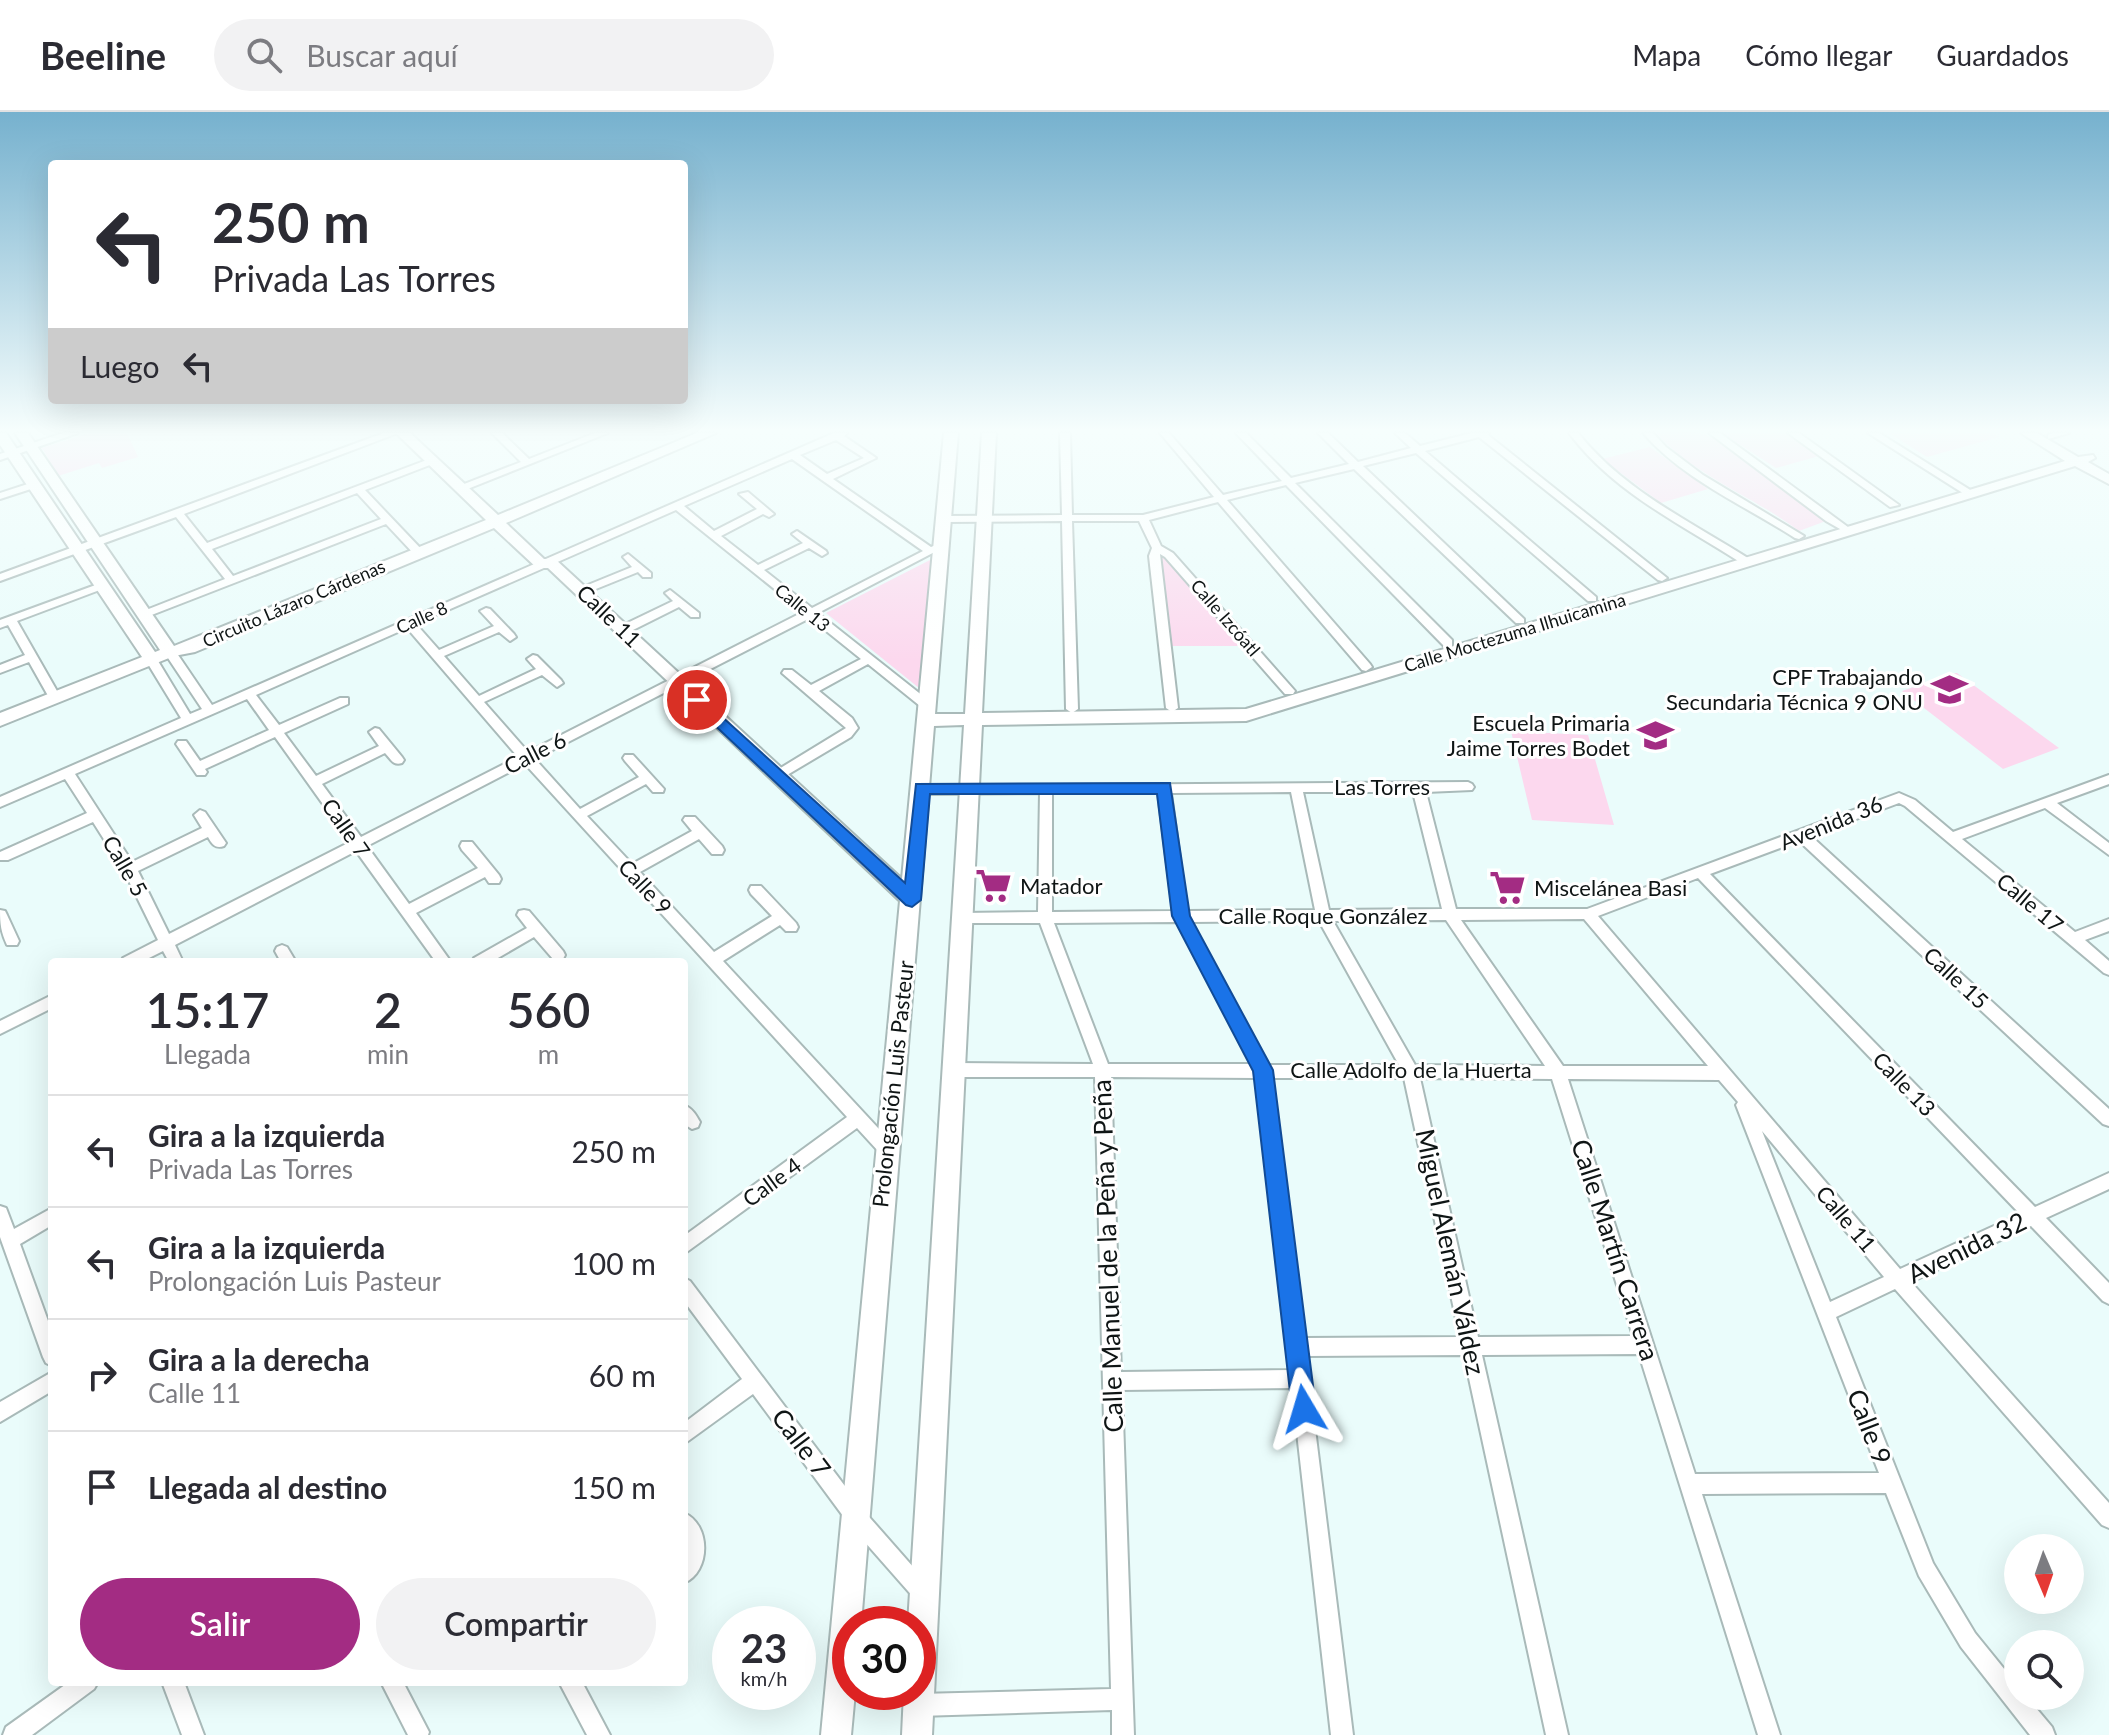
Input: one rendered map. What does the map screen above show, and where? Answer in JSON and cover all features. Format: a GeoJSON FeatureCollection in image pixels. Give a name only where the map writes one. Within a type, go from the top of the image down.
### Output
{"type":"FeatureCollection","features":[{"type":"Feature","properties":{"kind":"street"},"geometry":{"type":"LineString","coordinates":[[50,509],[188,720]]}},
{"type":"Feature","properties":{"kind":"street"},"geometry":{"type":"LineString","coordinates":[[73,509],[145,614],[178,653],[210,711]]}},
{"type":"Feature","properties":{"kind":"street"},"geometry":{"type":"LineString","coordinates":[[0,578],[190,509]]}},
{"type":"Feature","properties":{"kind":"street"},"geometry":{"type":"LineString","coordinates":[[204,548],[306,509]]}},
{"type":"Feature","properties":{"kind":"street"},"geometry":{"type":"LineString","coordinates":[[376,509],[419,553]]}},
{"type":"Feature","properties":{"kind":"street","name":"Calle 11"},"geometry":{"type":"LineString","coordinates":[[484,509],[582,591],[912,900]]}},
{"type":"Feature","properties":{"kind":"street","name":"Circuito Lázaro Cárdenas"},"geometry":{"type":"LineString","coordinates":[[0,720],[178,653],[526,509]]}},
{"type":"Feature","properties":{"kind":"street","name":"Calle 8"},"geometry":{"type":"LineString","coordinates":[[0,802],[671,509]]}},
{"type":"Feature","properties":{"kind":"street","name":"Calle 13"},"geometry":{"type":"LineString","coordinates":[[680,509],[929,712]]}},
{"type":"Feature","properties":{"kind":"street"},"geometry":{"type":"LineString","coordinates":[[714,535],[767,512],[763,509]]}},
{"type":"Feature","properties":{"kind":"street"},"geometry":{"type":"LineString","coordinates":[[874,509],[936,548]]}},
{"type":"Feature","properties":{"kind":"street","name":"Prolongación Luis Pasteur"},"geometry":{"type":"LineString","coordinates":[[836,1735],[885,1147],[929,712],[936,548],[946,509]]}},
{"type":"Feature","properties":{"kind":"street"},"geometry":{"type":"LineString","coordinates":[[924,1606],[986,509]]}},
{"type":"Feature","properties":{"kind":"street"},"geometry":{"type":"LineString","coordinates":[[1068,509],[1072,709]]}},
{"type":"Feature","properties":{"kind":"street"},"geometry":{"type":"LineString","coordinates":[[945,519],[1143,518],[1182,509]]}},
{"type":"Feature","properties":{"kind":"street"},"geometry":{"type":"LineString","coordinates":[[1230,509],[1366,667]]}},
{"type":"Feature","properties":{"kind":"street"},"geometry":{"type":"LineString","coordinates":[[1315,509],[1448,643]]}},
{"type":"Feature","properties":{"kind":"street"},"geometry":{"type":"LineString","coordinates":[[1401,509],[1520,621]]}},
{"type":"Feature","properties":{"kind":"street"},"geometry":{"type":"LineString","coordinates":[[1487,509],[1592,599]]}},
{"type":"Feature","properties":{"kind":"street"},"geometry":{"type":"LineString","coordinates":[[1575,509],[1662,578]]}},
{"type":"Feature","properties":{"kind":"street"},"geometry":{"type":"LineString","coordinates":[[1657,509],[1742,559]]}},
{"type":"Feature","properties":{"kind":"street"},"geometry":{"type":"LineString","coordinates":[[1758,509],[1799,536]]}},
{"type":"Feature","properties":{"kind":"street"},"geometry":{"type":"LineString","coordinates":[[1816,509],[1842,527]]}},
{"type":"Feature","properties":{"kind":"street","name":"Calle Moctezuma Ilhuicamina"},"geometry":{"type":"LineString","coordinates":[[973,715],[1072,709],[1230,708],[1662,578],[1742,559],[1799,536],[1842,527],[1885,509]]}},
{"type":"Feature","properties":{"kind":"street","name":"Calle Moctezuma Ilhuicamina"},"geometry":{"type":"LineString","coordinates":[[929,712],[973,715],[1246,715],[1902,509]]}},
{"type":"Feature","properties":{"kind":"street"},"geometry":{"type":"LineString","coordinates":[[178,513],[231,580]]}},
{"type":"Feature","properties":{"kind":"street"},"geometry":{"type":"LineString","coordinates":[[1143,518],[1157,548],[1154,556],[1172,708]]}},
{"type":"Feature","properties":{"kind":"street"},"geometry":{"type":"LineString","coordinates":[[145,614],[387,520]]}},
{"type":"Feature","properties":{"kind":"street"},"geometry":{"type":"LineString","coordinates":[[797,534],[822,553]]}},
{"type":"Feature","properties":{"kind":"street"},"geometry":{"type":"LineString","coordinates":[[756,570],[810,544]]}},
{"type":"Feature","properties":{"kind":"street","name":"Calle 6"},"geometry":{"type":"LineString","coordinates":[[136,958],[936,548]]}},
{"type":"Feature","properties":{"kind":"street","name":"Calle Izcóatl"},"geometry":{"type":"LineString","coordinates":[[1157,548],[1169,555],[1289,691]]}},
{"type":"Feature","properties":{"kind":"street"},"geometry":{"type":"LineString","coordinates":[[582,591],[643,571],[628,557]]}},
{"type":"Feature","properties":{"kind":"street"},"geometry":{"type":"LineString","coordinates":[[55,698],[32,656],[6,622],[101,586]]}},
{"type":"Feature","properties":{"kind":"street"},"geometry":{"type":"LineString","coordinates":[[670,593],[695,615]]}},
{"type":"Feature","properties":{"kind":"street"},"geometry":{"type":"LineString","coordinates":[[623,630],[680,602]]}},
{"type":"Feature","properties":{"kind":"street"},"geometry":{"type":"LineString","coordinates":[[486,611],[510,637]]}},
{"type":"Feature","properties":{"kind":"street","name":"Calle 9"},"geometry":{"type":"LineString","coordinates":[[409,623],[526,758],[885,1147]]}},
{"type":"Feature","properties":{"kind":"street"},"geometry":{"type":"LineString","coordinates":[[437,655],[501,627]]}},
{"type":"Feature","properties":{"kind":"street"},"geometry":{"type":"LineString","coordinates":[[0,669],[32,656]]}},
{"type":"Feature","properties":{"kind":"street"},"geometry":{"type":"LineString","coordinates":[[533,659],[557,683]]}},
{"type":"Feature","properties":{"kind":"street"},"geometry":{"type":"LineString","coordinates":[[810,691],[867,660]]}},
{"type":"Feature","properties":{"kind":"street","name":"Circuito Lázaro Cárdenas"},"geometry":{"type":"LineString","coordinates":[[0,732],[153,663]]}},
{"type":"Feature","properties":{"kind":"street"},"geometry":{"type":"LineString","coordinates":[[477,701],[544,670]]}},
{"type":"Feature","properties":{"kind":"street"},"geometry":{"type":"LineString","coordinates":[[778,775],[852,728],[848,721],[788,673]]}},
{"type":"Feature","properties":{"kind":"street"},"geometry":{"type":"LineString","coordinates":[[182,744],[200,770],[275,732],[347,704],[336,689]]}},
{"type":"Feature","properties":{"kind":"street","name":"Calle 7"},"geometry":{"type":"LineString","coordinates":[[249,693],[441,958]]}},
{"type":"Feature","properties":{"kind":"street"},"geometry":{"type":"LineString","coordinates":[[375,732],[398,760]]}},
{"type":"Feature","properties":{"kind":"street"},"geometry":{"type":"LineString","coordinates":[[313,783],[387,747]]}},
{"type":"Feature","properties":{"kind":"street"},"geometry":{"type":"LineString","coordinates":[[629,758],[658,789]]}},
{"type":"Feature","properties":{"kind":"street","name":"Calle 5"},"geometry":{"type":"LineString","coordinates":[[68,773],[130,869],[174,958]]}},
{"type":"Feature","properties":{"kind":"street"},"geometry":{"type":"LineString","coordinates":[[579,815],[648,778]]}},
{"type":"Feature","properties":{"kind":"street"},"geometry":{"type":"LineString","coordinates":[[1951,838],[2109,779]]}},
{"type":"Feature","properties":{"kind":"street","name":"Miguel Alemán Váldez"},"geometry":{"type":"LineString","coordinates":[[1296,787],[1323,916],[1410,1070],[1557,1735]]}},
{"type":"Feature","properties":{"kind":"street","name":"Calle Martín Carrera"},"geometry":{"type":"LineString","coordinates":[[1418,787],[1450,915],[1557,1070],[1769,1735]]}},
{"type":"Feature","properties":{"kind":"street","name":"Las Torres"},"geometry":{"type":"LineString","coordinates":[[922,789],[1468,787]]}},
{"type":"Feature","properties":{"kind":"street","name":"Calle Manuel de la Peña y Peña"},"geometry":{"type":"LineString","coordinates":[[1046,788],[1045,917],[1103,1070],[1123,1735]]}},
{"type":"Feature","properties":{"kind":"street"},"geometry":{"type":"LineString","coordinates":[[1164,788],[1181,916],[1263,1070],[1342,1735]]}},
{"type":"Feature","properties":{"kind":"street","name":"Avenida 36"},"geometry":{"type":"LineString","coordinates":[[1588,914],[1899,798],[1951,838]]}},
{"type":"Feature","properties":{"kind":"street"},"geometry":{"type":"LineString","coordinates":[[2048,803],[2109,850]]}},
{"type":"Feature","properties":{"kind":"street"},"geometry":{"type":"LineString","coordinates":[[3,857],[95,815]]}},
{"type":"Feature","properties":{"kind":"street"},"geometry":{"type":"LineString","coordinates":[[200,815],[219,843]]}},
{"type":"Feature","properties":{"kind":"street"},"geometry":{"type":"LineString","coordinates":[[690,820],[717,850]]}},
{"type":"Feature","properties":{"kind":"street"},"geometry":{"type":"LineString","coordinates":[[130,869],[210,830]]}},
{"type":"Feature","properties":{"kind":"street"},"geometry":{"type":"LineString","coordinates":[[631,871],[700,832]]}},
{"type":"Feature","properties":{"kind":"street","name":"Calle 15"},"geometry":{"type":"LineString","coordinates":[[1802,836],[2109,1119]]}},
{"type":"Feature","properties":{"kind":"street","name":"Calle 17"},"geometry":{"type":"LineString","coordinates":[[1951,838],[2109,969]]}},
{"type":"Feature","properties":{"kind":"street"},"geometry":{"type":"LineString","coordinates":[[406,912],[490,874],[467,846]]}},
{"type":"Feature","properties":{"kind":"street","name":"Calle 13"},"geometry":{"type":"LineString","coordinates":[[1701,873],[2109,1295]]}},
{"type":"Feature","properties":{"kind":"street"},"geometry":{"type":"LineString","coordinates":[[713,960],[787,922],[756,890]]}},
{"type":"Feature","properties":{"kind":"street","name":"Calle 11"},"geometry":{"type":"LineString","coordinates":[[1588,914],[1900,1282],[2109,1518]]}},
{"type":"Feature","properties":{"kind":"street","name":"Calle Roque González"},"geometry":{"type":"LineString","coordinates":[[962,918],[1588,914]]}},
{"type":"Feature","properties":{"kind":"street"},"geometry":{"type":"LineString","coordinates":[[524,915],[558,955]]}},
{"type":"Feature","properties":{"kind":"street"},"geometry":{"type":"LineString","coordinates":[[2073,939],[2109,925]]}},
{"type":"Feature","properties":{"kind":"street"},"geometry":{"type":"LineString","coordinates":[[486,958],[536,929]]}},
{"type":"Feature","properties":{"kind":"street"},"geometry":{"type":"LineString","coordinates":[[0,1028],[48,1003]]}},
{"type":"Feature","properties":{"kind":"street","name":"Calle Adolfo de la Huerta"},"geometry":{"type":"LineString","coordinates":[[954,1070],[1724,1073]]}},
{"type":"Feature","properties":{"kind":"street","name":"Calle 9"},"geometry":{"type":"LineString","coordinates":[[1740,1094],[1926,1569],[1961,1628],[2044,1735]]}},
{"type":"Feature","properties":{"kind":"street","name":"Calle 4"},"geometry":{"type":"LineString","coordinates":[[688,1243],[859,1118]]}},
{"type":"Feature","properties":{"kind":"street","name":"Avenida 32"},"geometry":{"type":"LineString","coordinates":[[1825,1313],[1900,1282],[2109,1181]]}},
{"type":"Feature","properties":{"kind":"street"},"geometry":{"type":"LineString","coordinates":[[0,1214],[48,1346]]}},
{"type":"Feature","properties":{"kind":"street"},"geometry":{"type":"LineString","coordinates":[[11,1240],[48,1218]]}},
{"type":"Feature","properties":{"kind":"street","name":"Calle 7"},"geometry":{"type":"LineString","coordinates":[[688,1292],[856,1517],[925,1595]]}},
{"type":"Feature","properties":{"kind":"street"},"geometry":{"type":"LineString","coordinates":[[1296,1347],[1645,1345]]}},
{"type":"Feature","properties":{"kind":"street"},"geometry":{"type":"LineString","coordinates":[[1113,1381],[1300,1379]]}},
{"type":"Feature","properties":{"kind":"street"},"geometry":{"type":"LineString","coordinates":[[688,1432],[755,1381]]}},
{"type":"Feature","properties":{"kind":"street"},"geometry":{"type":"LineString","coordinates":[[0,1413],[48,1383]]}},
{"type":"Feature","properties":{"kind":"street"},"geometry":{"type":"LineString","coordinates":[[1689,1484],[1891,1483]]}},
{"type":"Feature","properties":{"kind":"street"},"geometry":{"type":"LineString","coordinates":[[688,1528],[694,1536],[696,1552],[688,1566]]}},
{"type":"Feature","properties":{"kind":"street"},"geometry":{"type":"LineString","coordinates":[[14,1735],[81,1686]]}},
{"type":"Feature","properties":{"kind":"street"},"geometry":{"type":"LineString","coordinates":[[175,1686],[193,1735]]}},
{"type":"Feature","properties":{"kind":"street"},"geometry":{"type":"LineString","coordinates":[[394,1686],[418,1732]]}},
{"type":"Feature","properties":{"kind":"street"},"geometry":{"type":"LineString","coordinates":[[572,1686],[599,1735]]}},
{"type":"Feature","properties":{"kind":"street"},"geometry":{"type":"LineString","coordinates":[[936,1704],[1122,1699]]}},
{"type":"Feature","properties":{"kind":"street"},"geometry":{"type":"LineString","coordinates":[[917,1735],[919,1710]]}},
{"type":"Feature","properties":{"kind":"shaded area"},"geometry":{"type":"Polygon","coordinates":[[[1764,509],[1810,509],[1826,521],[1799,531],[1764,509]]]}},
{"type":"Feature","properties":{"kind":"shaded area"},"geometry":{"type":"Polygon","coordinates":[[[1157,554],[1164,554],[1246,646],[1169,646],[1157,554]]]}},
{"type":"Feature","properties":{"kind":"shaded area"},"geometry":{"type":"Polygon","coordinates":[[[932,559],[919,688],[826,613],[932,559]]]}},
{"type":"Feature","properties":{"kind":"shaded area"},"geometry":{"type":"Polygon","coordinates":[[[1956,673],[2059,748],[2003,769],[1902,691],[1956,673]]]}},
{"type":"Feature","properties":{"kind":"shaded area"},"geometry":{"type":"Polygon","coordinates":[[[1511,731],[1588,735],[1614,825],[1532,820],[1511,731]]]}},
{"type":"Feature","properties":{"kind":"place","name":"CPF Trabajando Secundaria Técnica 9 ONU"},"geometry":{"type":"Point","coordinates":[1949,690]}},
{"type":"Feature","properties":{"kind":"place","name":"Escuela Primaria Jaime Torres Bodet"},"geometry":{"type":"Point","coordinates":[1656,736]}},
{"type":"Feature","properties":{"kind":"place","name":"Matador"},"geometry":{"type":"Point","coordinates":[994,886]}},
{"type":"Feature","properties":{"kind":"place","name":"Miscelánea Basi"},"geometry":{"type":"Point","coordinates":[1508,888]}},
{"type":"Feature","properties":{"kind":"route"},"geometry":{"type":"LineString","coordinates":[[697,700],[912,900],[922,789],[1164,788],[1181,916],[1263,1070],[1304,1409]]}}]}
